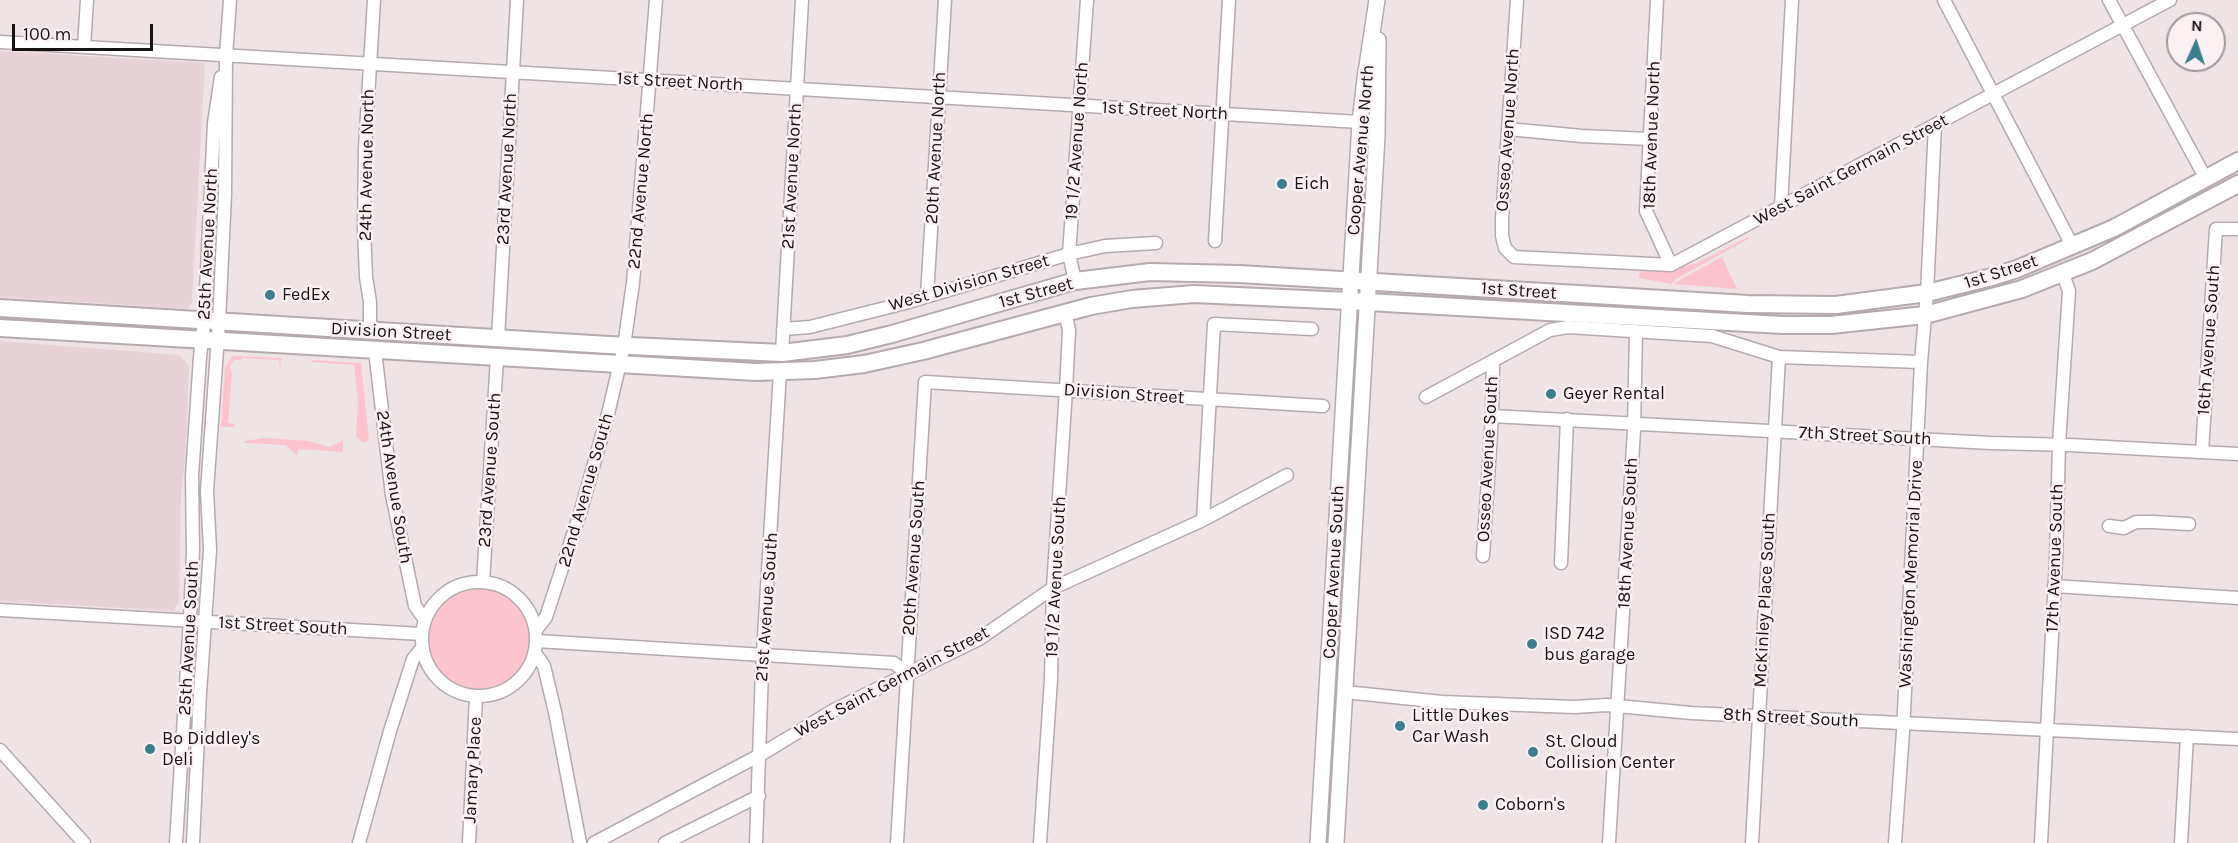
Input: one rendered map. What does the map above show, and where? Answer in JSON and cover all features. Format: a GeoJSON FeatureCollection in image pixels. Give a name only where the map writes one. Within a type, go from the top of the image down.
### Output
{"type":"FeatureCollection","features":[{"type":"Feature","properties":{"kind":"highway","name":"1st Street"},"geometry":{"type":"LineString","coordinates":[[782,353],[848,345],[1075,281],[1130,273],[1178,271],[1803,306],[1872,301],[1927,293],[1988,278],[2073,246],[2123,223],[2238,161]]}},
{"type":"Feature","properties":{"kind":"highway","name":"1st Street"},"geometry":{"type":"LineString","coordinates":[[780,372],[839,368],[895,358],[1065,312],[1132,299],[1194,294],[1783,326],[1841,324],[1924,315],[1991,298],[2063,274],[2238,184]]}},
{"type":"Feature","properties":{"kind":"highway","name":"Division Street"},"geometry":{"type":"LineString","coordinates":[[0,308],[624,346],[782,353]]}},
{"type":"Feature","properties":{"kind":"highway","name":"Division Street"},"geometry":{"type":"LineString","coordinates":[[0,328],[620,365],[780,372]]}},
{"type":"Feature","properties":{"kind":"main road","name":"Cooper Avenue North"},"geometry":{"type":"LineString","coordinates":[[1349,301],[1360,122],[1377,0]]}},
{"type":"Feature","properties":{"kind":"main road"},"geometry":{"type":"LineString","coordinates":[[1336,843],[1369,281],[1378,93],[1377,0]]}},
{"type":"Feature","properties":{"kind":"main road","name":"Cooper Avenue South"},"geometry":{"type":"LineString","coordinates":[[1318,843],[1349,301]]}},
{"type":"Feature","properties":{"kind":"street"},"geometry":{"type":"LineString","coordinates":[[84,47],[87,0]]}},
{"type":"Feature","properties":{"kind":"street","name":"25th Avenue North"},"geometry":{"type":"LineString","coordinates":[[211,434],[210,341],[215,111],[226,56],[230,0]]}},
{"type":"Feature","properties":{"kind":"street","name":"24th Avenue North"},"geometry":{"type":"LineString","coordinates":[[370,331],[364,229],[366,121],[374,0]]}},
{"type":"Feature","properties":{"kind":"street","name":"23rd Avenue North"},"geometry":{"type":"LineString","coordinates":[[498,338],[518,0]]}},
{"type":"Feature","properties":{"kind":"street","name":"22nd Avenue North"},"geometry":{"type":"LineString","coordinates":[[624,346],[632,288],[656,0]]}},
{"type":"Feature","properties":{"kind":"street","name":"21st Avenue North"},"geometry":{"type":"LineString","coordinates":[[782,353],[802,0]]}},
{"type":"Feature","properties":{"kind":"street","name":"20th Avenue North"},"geometry":{"type":"LineString","coordinates":[[927,296],[945,0]]}},
{"type":"Feature","properties":{"kind":"street","name":"19 1/2 Avenue North"},"geometry":{"type":"LineString","coordinates":[[1075,281],[1069,254],[1087,0]]}},
{"type":"Feature","properties":{"kind":"street"},"geometry":{"type":"LineString","coordinates":[[1215,241],[1229,0]]}},
{"type":"Feature","properties":{"kind":"street","name":"Osseo Avenue North"},"geometry":{"type":"LineString","coordinates":[[1516,0],[1502,236],[1505,248],[1514,257],[1671,266]]}},
{"type":"Feature","properties":{"kind":"street","name":"18th Avenue North"},"geometry":{"type":"LineString","coordinates":[[1657,0],[1646,211],[1671,266]]}},
{"type":"Feature","properties":{"kind":"street"},"geometry":{"type":"LineString","coordinates":[[1781,207],[1792,0]]}},
{"type":"Feature","properties":{"kind":"street"},"geometry":{"type":"LineString","coordinates":[[1944,0],[2073,246]]}},
{"type":"Feature","properties":{"kind":"street"},"geometry":{"type":"LineString","coordinates":[[2109,0],[2206,179]]}},
{"type":"Feature","properties":{"kind":"street","name":"West Saint Germain Street"},"geometry":{"type":"LineString","coordinates":[[1671,266],[2170,0]]}},
{"type":"Feature","properties":{"kind":"street","name":"1st Street North"},"geometry":{"type":"LineString","coordinates":[[0,42],[1360,122]]}},
{"type":"Feature","properties":{"kind":"street","name":"Washington Memorial Drive"},"geometry":{"type":"LineString","coordinates":[[1895,843],[1904,723],[1935,125]]}},
{"type":"Feature","properties":{"kind":"street"},"geometry":{"type":"LineString","coordinates":[[1508,129],[1649,139]]}},
{"type":"Feature","properties":{"kind":"street","name":"16th Avenue South"},"geometry":{"type":"LineString","coordinates":[[2202,452],[2216,229],[2238,229]]}},
{"type":"Feature","properties":{"kind":"street","name":"West Division Street"},"geometry":{"type":"LineString","coordinates":[[783,329],[810,327],[927,296],[1069,254],[1114,245],[1156,243]]}},
{"type":"Feature","properties":{"kind":"street","name":"17th Avenue South"},"geometry":{"type":"LineString","coordinates":[[2041,843],[2059,444],[2069,291],[2063,274]]}},
{"type":"Feature","properties":{"kind":"street","name":"19 1/2 Avenue South"},"geometry":{"type":"LineString","coordinates":[[1040,843],[1069,330],[1065,312]]}},
{"type":"Feature","properties":{"kind":"street"},"geometry":{"type":"LineString","coordinates":[[1203,520],[1214,324],[1312,329]]}},
{"type":"Feature","properties":{"kind":"street"},"geometry":{"type":"LineString","coordinates":[[1426,397],[1550,330],[1568,327],[1712,336],[1779,357],[1921,362]]}},
{"type":"Feature","properties":{"kind":"street","name":"18th Avenue South"},"geometry":{"type":"LineString","coordinates":[[1609,843],[1634,424],[1636,331]]}},
{"type":"Feature","properties":{"kind":"street","name":"25th Avenue North"},"geometry":{"type":"LineString","coordinates":[[195,433],[200,357],[210,341]]}},
{"type":"Feature","properties":{"kind":"street","name":"22nd Avenue South"},"geometry":{"type":"LineString","coordinates":[[536,641],[575,531],[608,414],[624,346]]}},
{"type":"Feature","properties":{"kind":"street","name":"24th Avenue South"},"geometry":{"type":"LineString","coordinates":[[375,351],[392,495],[415,606],[425,620]]}},
{"type":"Feature","properties":{"kind":"street","name":"McKinley Place South"},"geometry":{"type":"LineString","coordinates":[[1752,843],[1779,357]]}},
{"type":"Feature","properties":{"kind":"street","name":"23rd Avenue South"},"geometry":{"type":"LineString","coordinates":[[483,582],[497,358]]}},
{"type":"Feature","properties":{"kind":"street","name":"Osseo Avenue South"},"geometry":{"type":"LineString","coordinates":[[1483,556],[1493,362]]}},
{"type":"Feature","properties":{"kind":"street","name":"21st Avenue South"},"geometry":{"type":"LineString","coordinates":[[756,843],[780,372]]}},
{"type":"Feature","properties":{"kind":"street","name":"Division Street"},"geometry":{"type":"LineString","coordinates":[[925,382],[1323,406]]}},
{"type":"Feature","properties":{"kind":"street","name":"20th Avenue South"},"geometry":{"type":"LineString","coordinates":[[897,843],[925,382]]}},
{"type":"Feature","properties":{"kind":"street","name":"7th Street South"},"geometry":{"type":"LineString","coordinates":[[1492,416],[2238,454]]}},
{"type":"Feature","properties":{"kind":"street"},"geometry":{"type":"LineString","coordinates":[[1561,563],[1567,420]]}},
{"type":"Feature","properties":{"kind":"street","name":"25th Avenue South"},"geometry":{"type":"LineString","coordinates":[[176,843],[190,620],[193,551],[192,476],[195,433]]}},
{"type":"Feature","properties":{"kind":"street","name":"25th Avenue South"},"geometry":{"type":"LineString","coordinates":[[194,843],[200,693],[210,550],[207,491],[211,434]]}},
{"type":"Feature","properties":{"kind":"street","name":"West Saint Germain Street"},"geometry":{"type":"LineString","coordinates":[[594,843],[760,755],[834,710],[979,639],[1053,588],[1203,520],[1287,475]]}},
{"type":"Feature","properties":{"kind":"street"},"geometry":{"type":"LineString","coordinates":[[2109,526],[2124,528],[2136,522],[2189,524]]}},
{"type":"Feature","properties":{"kind":"street"},"geometry":{"type":"LineString","coordinates":[[536,641],[527,671],[514,686],[496,694],[476,697],[457,692],[441,682],[428,667],[422,648],[425,620],[434,603],[447,591],[464,584],[483,582],[502,586],[518,596],[530,612],[544,666],[568,773],[580,843]]}},
{"type":"Feature","properties":{"kind":"street"},"geometry":{"type":"LineString","coordinates":[[2054,586],[2238,598]]}},
{"type":"Feature","properties":{"kind":"street","name":"1st Street South"},"geometry":{"type":"LineString","coordinates":[[0,610],[422,634]]}},
{"type":"Feature","properties":{"kind":"street"},"geometry":{"type":"LineString","coordinates":[[536,641],[894,663],[906,673]]}},
{"type":"Feature","properties":{"kind":"street"},"geometry":{"type":"LineString","coordinates":[[359,843],[413,659],[422,648]]}},
{"type":"Feature","properties":{"kind":"street","name":"8th Street South"},"geometry":{"type":"LineString","coordinates":[[1345,692],[1442,702],[1574,707],[1595,704],[1759,716],[2238,739]]}},
{"type":"Feature","properties":{"kind":"street","name":"Jamary Place"},"geometry":{"type":"LineString","coordinates":[[469,843],[476,697]]}},
{"type":"Feature","properties":{"kind":"street"},"geometry":{"type":"LineString","coordinates":[[2181,843],[2187,736]]}},
{"type":"Feature","properties":{"kind":"street"},"geometry":{"type":"LineString","coordinates":[[0,750],[84,843]]}},
{"type":"Feature","properties":{"kind":"street"},"geometry":{"type":"LineString","coordinates":[[665,843],[759,796]]}},
{"type":"Feature","properties":{"kind":"shaded area"},"geometry":{"type":"Polygon","coordinates":[[[0,51],[205,63],[192,302],[187,309],[0,297],[0,51]]]}},
{"type":"Feature","properties":{"kind":"shaded area"},"geometry":{"type":"Polygon","coordinates":[[[1750,238],[1676,279],[1671,284],[1639,278],[1640,271],[1665,272],[1697,263],[1750,238]]]}},
{"type":"Feature","properties":{"kind":"shaded area"},"geometry":{"type":"Polygon","coordinates":[[[1722,257],[1737,289],[1674,284],[1678,281],[1722,257]]]}},
{"type":"Feature","properties":{"kind":"shaded area"},"geometry":{"type":"Polygon","coordinates":[[[0,341],[179,355],[189,365],[185,463],[181,491],[179,603],[175,611],[0,601],[0,341]]]}},
{"type":"Feature","properties":{"kind":"shaded area"},"geometry":{"type":"Polygon","coordinates":[[[232,356],[281,358],[280,368],[279,360],[242,358],[234,360],[230,366],[232,373],[228,423],[234,424],[235,427],[221,427],[225,368],[232,356]]]}},
{"type":"Feature","properties":{"kind":"shaded area"},"geometry":{"type":"Polygon","coordinates":[[[312,360],[361,363],[369,441],[363,442],[356,437],[358,402],[354,365],[312,362],[312,360]]]}},
{"type":"Feature","properties":{"kind":"shaded area"},"geometry":{"type":"Polygon","coordinates":[[[265,438],[308,441],[330,447],[343,440],[343,452],[298,449],[297,456],[286,445],[246,443],[244,441],[265,438]]]}},
{"type":"Feature","properties":{"kind":"shaded area"},"geometry":{"type":"Polygon","coordinates":[[[479,587],[498,591],[515,602],[526,619],[530,638],[526,657],[515,674],[498,685],[479,689],[460,685],[443,674],[432,657],[428,638],[432,619],[443,602],[460,591],[479,587]]]}},
{"type":"Feature","properties":{"kind":"place","name":"Eich"},"geometry":{"type":"Point","coordinates":[1282,184]}},
{"type":"Feature","properties":{"kind":"place","name":"FedEx"},"geometry":{"type":"Point","coordinates":[270,295]}},
{"type":"Feature","properties":{"kind":"place","name":"Geyer Rental"},"geometry":{"type":"Point","coordinates":[1551,394]}},
{"type":"Feature","properties":{"kind":"place","name":"ISD 742 bus garage"},"geometry":{"type":"Point","coordinates":[1532,644]}},
{"type":"Feature","properties":{"kind":"place","name":"Little Dukes Car Wash"},"geometry":{"type":"Point","coordinates":[1400,726]}},
{"type":"Feature","properties":{"kind":"place","name":"Bo Diddley's Deli"},"geometry":{"type":"Point","coordinates":[150,749]}},
{"type":"Feature","properties":{"kind":"place","name":"St. Cloud Collision Center"},"geometry":{"type":"Point","coordinates":[1533,752]}},
{"type":"Feature","properties":{"kind":"place","name":"Coborn's"},"geometry":{"type":"Point","coordinates":[1483,805]}}]}
